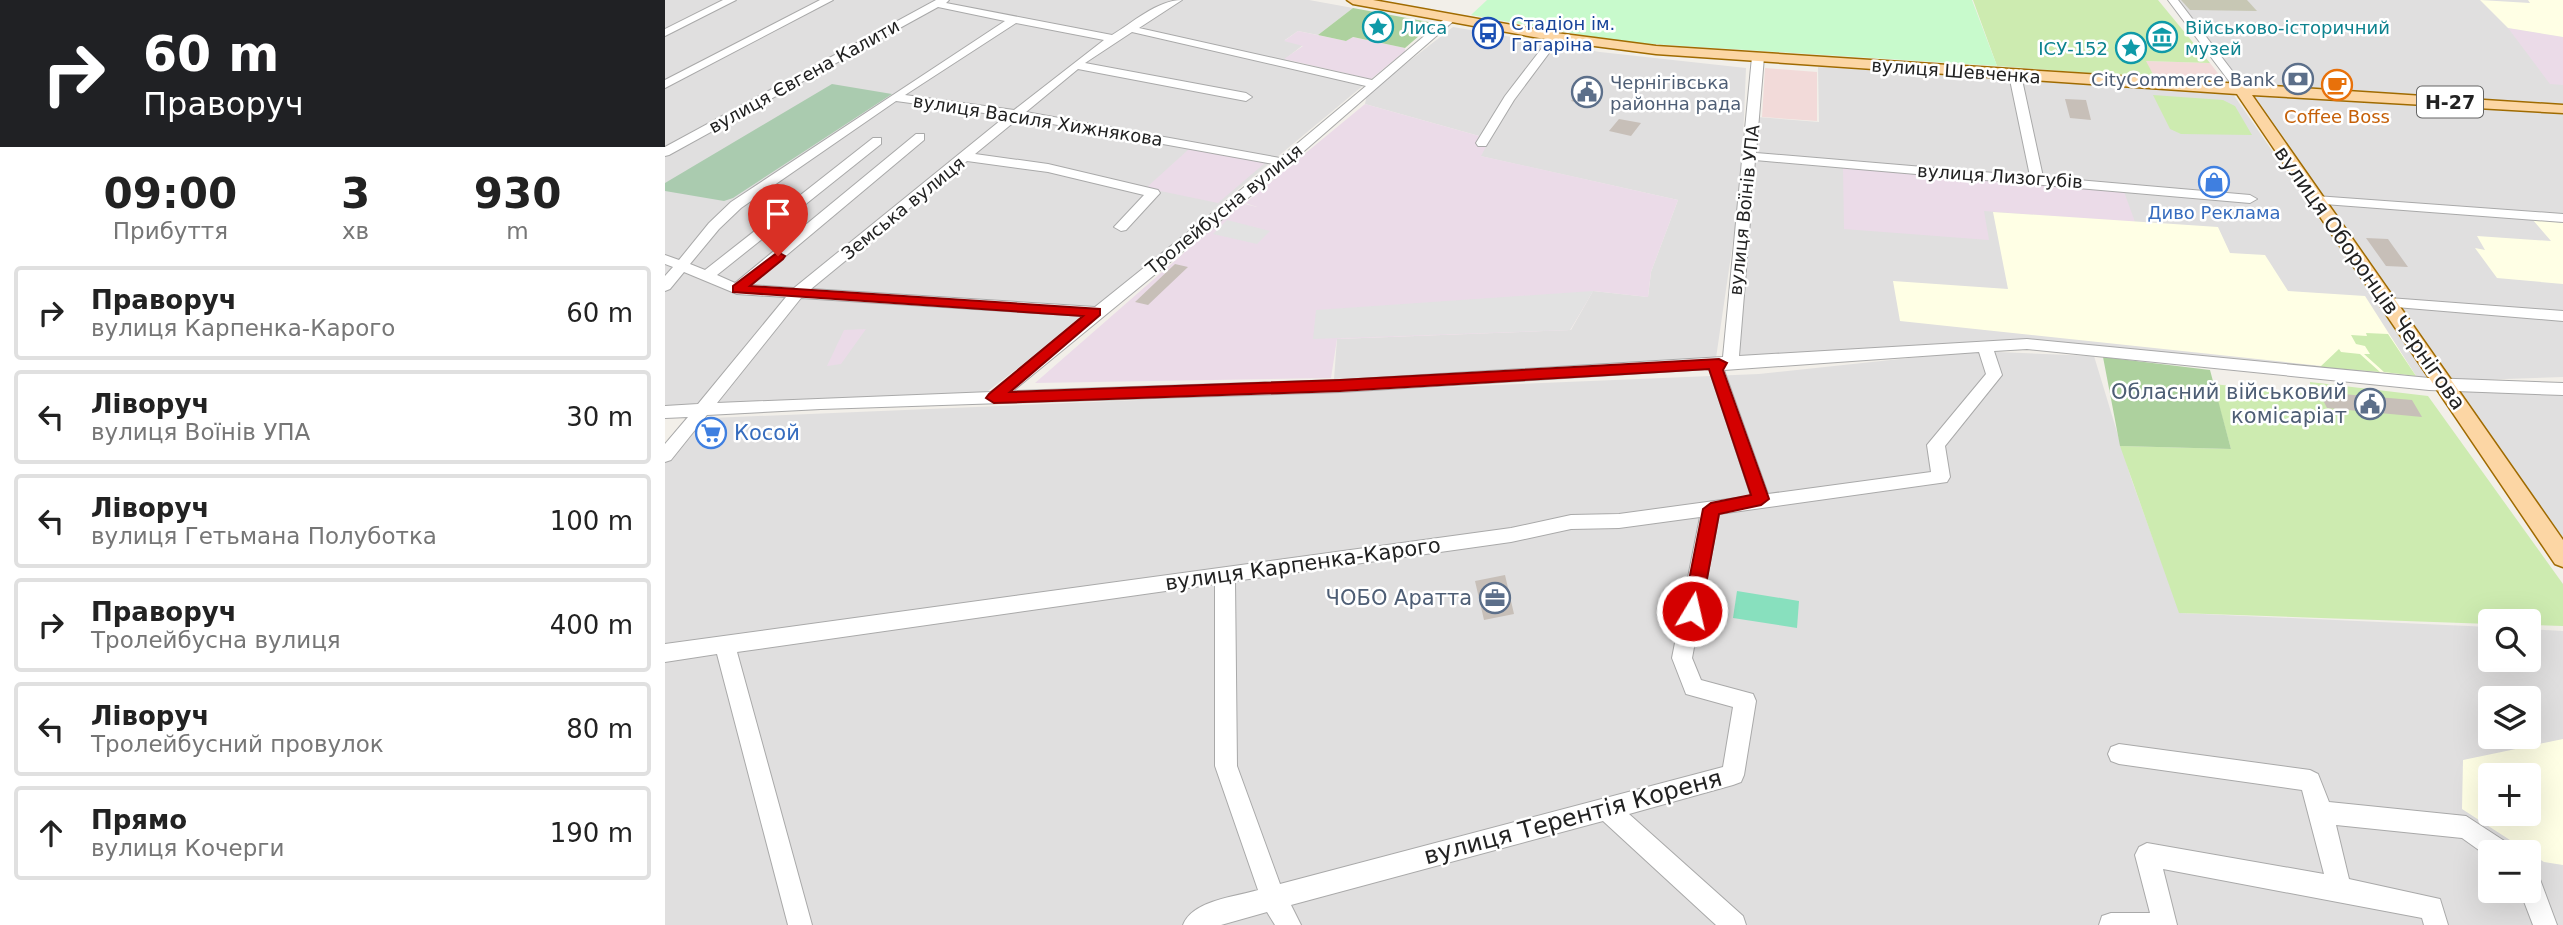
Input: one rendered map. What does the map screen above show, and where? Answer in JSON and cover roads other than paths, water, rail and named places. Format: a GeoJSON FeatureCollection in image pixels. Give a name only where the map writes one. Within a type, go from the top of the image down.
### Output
{"type":"FeatureCollection","features":[{"type":"Feature","properties":{"kind":"main road","name":"вулиця Шевченка"},"geometry":{"type":"LineString","coordinates":[[1353,0],[1608,45],[2015,75],[2563,109]]}},
{"type":"Feature","properties":{"kind":"main road","name":"вулиця Оборонців Чернігова"},"geometry":{"type":"LineString","coordinates":[[2242,90],[2563,558]]}},
{"type":"Feature","properties":{"kind":"street"},"geometry":{"type":"LineString","coordinates":[[665,33],[731,0]]}},
{"type":"Feature","properties":{"kind":"street"},"geometry":{"type":"LineString","coordinates":[[665,85],[828,0]]}},
{"type":"Feature","properties":{"kind":"street","name":"Земська вулиця"},"geometry":{"type":"LineString","coordinates":[[665,456],[796,294],[1076,65],[1111,38],[1177,0]]}},
{"type":"Feature","properties":{"kind":"street","name":"вулиця Оборонців Чернігова"},"geometry":{"type":"LineString","coordinates":[[2173,0],[2242,90]]}},
{"type":"Feature","properties":{"kind":"street"},"geometry":{"type":"LineString","coordinates":[[940,2],[1111,38]]}},
{"type":"Feature","properties":{"kind":"street","name":"вулиця Євгена Калити"},"geometry":{"type":"LineString","coordinates":[[665,152],[940,2]]}},
{"type":"Feature","properties":{"kind":"street","name":"Тролейбусна вулиця"},"geometry":{"type":"LineString","coordinates":[[994,398],[1095,312],[1283,162],[1451,18]]}},
{"type":"Feature","properties":{"kind":"street","name":"вулиця Василя Хижнякова"},"geometry":{"type":"LineString","coordinates":[[894,97],[1016,19]]}},
{"type":"Feature","properties":{"kind":"street"},"geometry":{"type":"LineString","coordinates":[[1127,28],[1374,84]]}},
{"type":"Feature","properties":{"kind":"street"},"geometry":{"type":"LineString","coordinates":[[1482,143],[1509,99],[1556,37]]}},
{"type":"Feature","properties":{"kind":"street","name":"вулиця Воїнів УПА"},"geometry":{"type":"LineString","coordinates":[[1758,57],[1750,156],[1725,363],[1716,370],[1761,499]]}},
{"type":"Feature","properties":{"kind":"street"},"geometry":{"type":"LineString","coordinates":[[1076,65],[1246,97]]}},
{"type":"Feature","properties":{"kind":"street"},"geometry":{"type":"LineString","coordinates":[[2015,75],[2038,180]]}},
{"type":"Feature","properties":{"kind":"street"},"geometry":{"type":"LineString","coordinates":[[665,286],[714,226],[737,205],[894,97]]}},
{"type":"Feature","properties":{"kind":"street","name":"вулиця Василя Хижнякова"},"geometry":{"type":"LineString","coordinates":[[894,97],[1017,114],[1283,162]]}},
{"type":"Feature","properties":{"kind":"street"},"geometry":{"type":"LineString","coordinates":[[737,289],[919,137]]}},
{"type":"Feature","properties":{"kind":"street"},"geometry":{"type":"LineString","coordinates":[[706,277],[877,141]]}},
{"type":"Feature","properties":{"kind":"street","name":"вулиця Лизогубів"},"geometry":{"type":"LineString","coordinates":[[1750,156],[2250,199]]}},
{"type":"Feature","properties":{"kind":"street"},"geometry":{"type":"LineString","coordinates":[[965,157],[1048,168],[1153,192],[1121,227]]}},
{"type":"Feature","properties":{"kind":"street"},"geometry":{"type":"LineString","coordinates":[[2316,200],[2563,218]]}},
{"type":"Feature","properties":{"kind":"street"},"geometry":{"type":"LineString","coordinates":[[665,259],[737,289],[1095,312]]}},
{"type":"Feature","properties":{"kind":"street"},"geometry":{"type":"LineString","coordinates":[[2389,303],[2563,316]]}},
{"type":"Feature","properties":{"kind":"street"},"geometry":{"type":"LineString","coordinates":[[665,412],[1212,392],[1985,346],[2040,345],[2444,385],[2563,389]]}},
{"type":"Feature","properties":{"kind":"street","name":"вулиця Карпенка-Карого"},"geometry":{"type":"LineString","coordinates":[[665,653],[1511,535],[1571,522],[1619,521],[1711,509],[1761,499],[1941,477],[1937,445],[1994,375],[1985,346]]}},
{"type":"Feature","properties":{"kind":"street","name":"вулиця Терентія Кореня"},"geometry":{"type":"LineString","coordinates":[[1195,925],[1209,916],[1273,898],[1605,807],[1733,775],[1745,701],[1693,687],[1682,658],[1711,509]]}},
{"type":"Feature","properties":{"kind":"street"},"geometry":{"type":"LineString","coordinates":[[1225,574],[1226,766],[1273,898],[1289,925]]}},
{"type":"Feature","properties":{"kind":"street"},"geometry":{"type":"LineString","coordinates":[[725,645],[800,925]]}},
{"type":"Feature","properties":{"kind":"street"},"geometry":{"type":"LineString","coordinates":[[2119,754],[2310,781],[2321,812],[2340,889]]}},
{"type":"Feature","properties":{"kind":"street"},"geometry":{"type":"LineString","coordinates":[[1605,807],[1719,920]]}},
{"type":"Feature","properties":{"kind":"street"},"geometry":{"type":"LineString","coordinates":[[2321,812],[2466,827],[2484,840]]}},
{"type":"Feature","properties":{"kind":"street"},"geometry":{"type":"LineString","coordinates":[[2111,925],[2165,925],[2147,855],[2431,908],[2436,925]]}},
{"type":"Feature","properties":{"kind":"street"},"geometry":{"type":"LineString","coordinates":[[2537,903],[2545,925]]}},
{"type":"Feature","properties":{"kind":"place","name":"Лиса"},"geometry":{"type":"Point","coordinates":[1378,27]}},
{"type":"Feature","properties":{"kind":"place","name":"Стадіон ім. Гагаріна"},"geometry":{"type":"Point","coordinates":[1488,33]}},
{"type":"Feature","properties":{"kind":"place","name":"Військово-історичний музей"},"geometry":{"type":"Point","coordinates":[2162,37]}},
{"type":"Feature","properties":{"kind":"place","name":"ІСУ-152"},"geometry":{"type":"Point","coordinates":[2131,48]}},
{"type":"Feature","properties":{"kind":"place","name":"CityCommerce Bank"},"geometry":{"type":"Point","coordinates":[2298,79]}},
{"type":"Feature","properties":{"kind":"place","name":"Coffee Boss"},"geometry":{"type":"Point","coordinates":[2337,85]}},
{"type":"Feature","properties":{"kind":"place","name":"Чернігівська районна рада"},"geometry":{"type":"Point","coordinates":[1587,92]}},
{"type":"Feature","properties":{"kind":"place","name":"Диво Реклама"},"geometry":{"type":"Point","coordinates":[2214,182]}},
{"type":"Feature","properties":{"kind":"place","name":"Обласний військовий комісаріат"},"geometry":{"type":"Point","coordinates":[2370,404]}},
{"type":"Feature","properties":{"kind":"place","name":"Косой"},"geometry":{"type":"Point","coordinates":[711,433]}},
{"type":"Feature","properties":{"kind":"place","name":"ЧОБО Аратта"},"geometry":{"type":"Point","coordinates":[1495,598]}}]}
